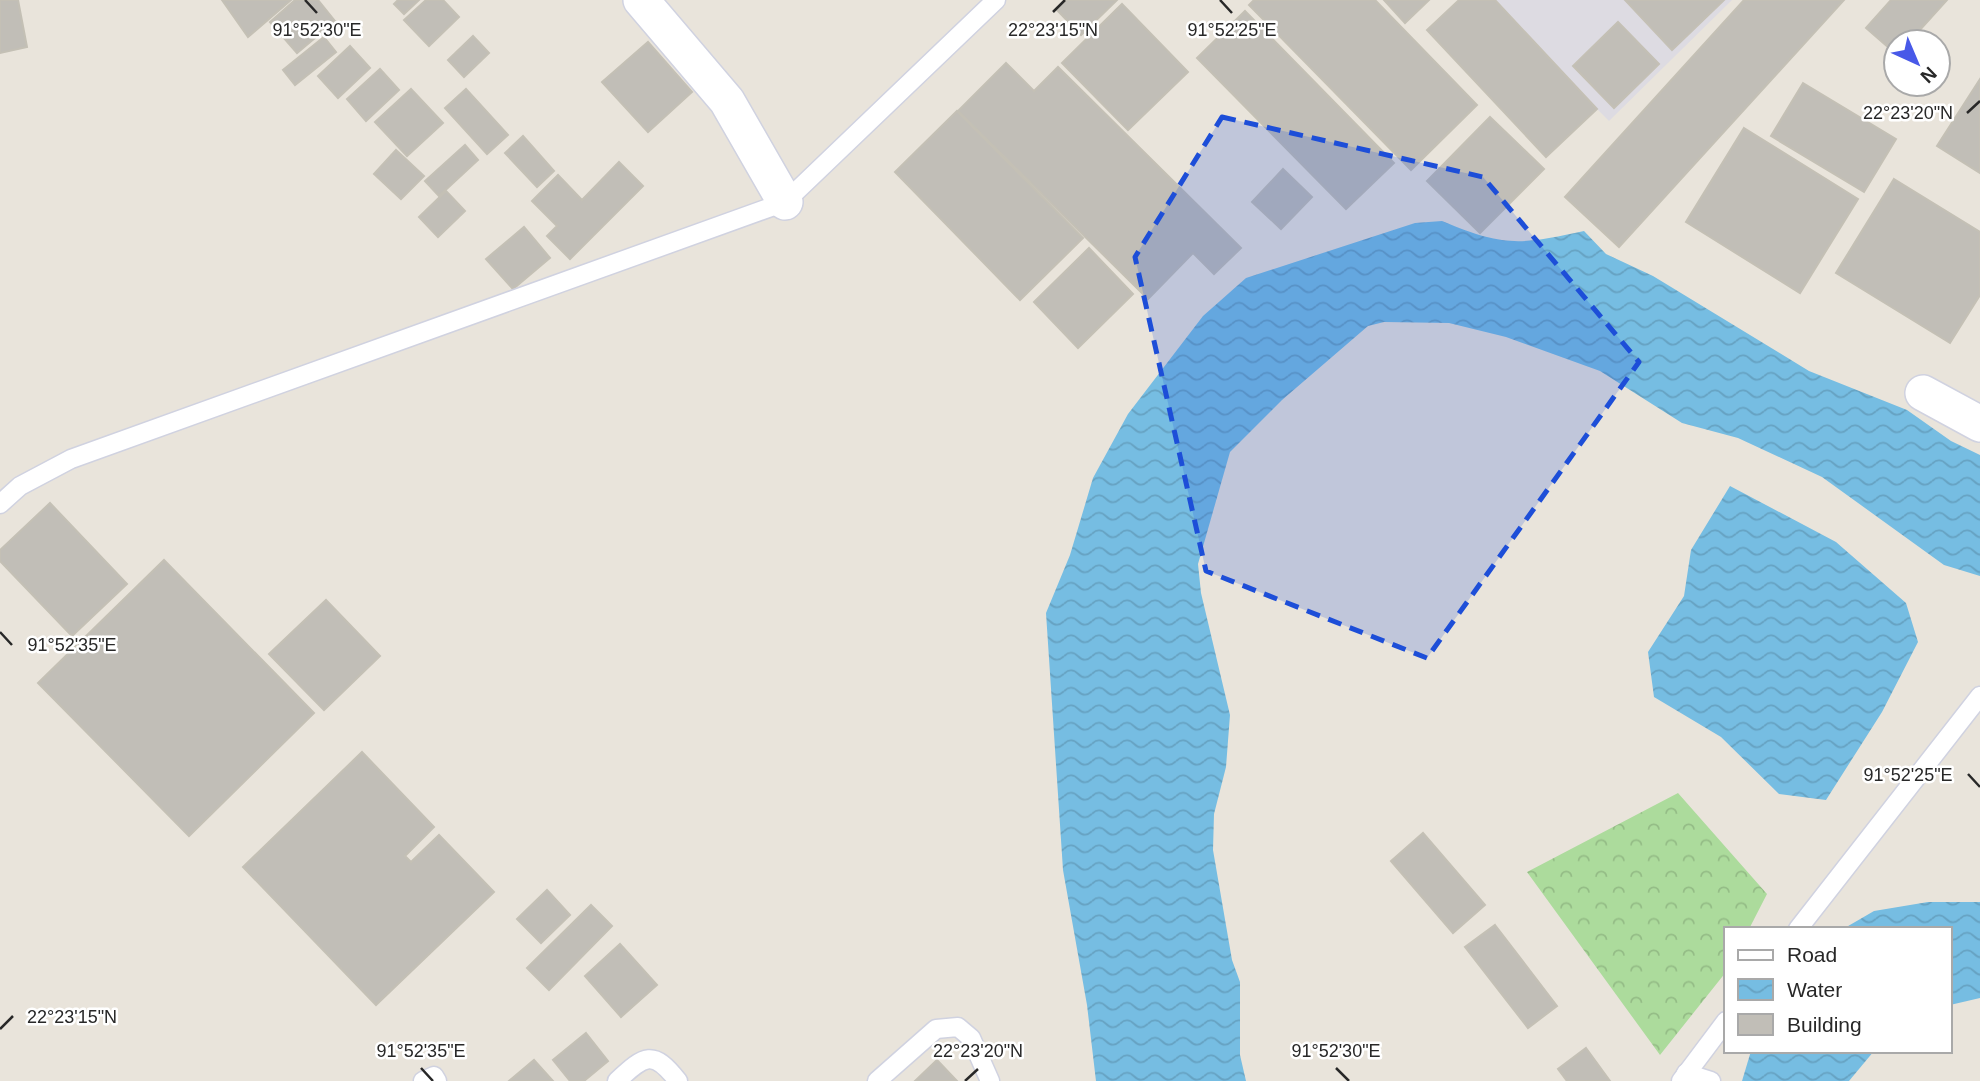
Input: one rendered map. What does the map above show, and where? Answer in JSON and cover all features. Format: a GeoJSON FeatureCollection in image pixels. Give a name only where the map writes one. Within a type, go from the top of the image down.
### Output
{"type":"FeatureCollection","features":[{"type":"Feature","properties":{"kind":"street"},"geometry":{"type":"LineString","coordinates":[[641,0],[727,101],[785,202]]}},
{"type":"Feature","properties":{"kind":"street"},"geometry":{"type":"LineString","coordinates":[[1923,393],[1980,424]]}},
{"type":"Feature","properties":{"kind":"lane"},"geometry":{"type":"LineString","coordinates":[[0,504],[20,486],[71,459],[785,202],[996,0]]}},
{"type":"Feature","properties":{"kind":"lane"},"geometry":{"type":"LineString","coordinates":[[1800,927],[1980,696]]}},
{"type":"Feature","properties":{"kind":"lane"},"geometry":{"type":"LineString","coordinates":[[1711,1081],[1683,1077],[1724,1024]]}},
{"type":"Feature","properties":{"kind":"lane"},"geometry":{"type":"LineString","coordinates":[[877,1081],[936,1030],[958,1027],[971,1038],[990,1081]]}},
{"type":"Feature","properties":{"kind":"lane"},"geometry":{"type":"LineString","coordinates":[[617,1081],[635,1064],[649,1059],[663,1062],[678,1081]]}},
{"type":"Feature","properties":{"kind":"lane"},"geometry":{"type":"LineString","coordinates":[[423,1081],[434,1076],[437,1081]]}},
{"type":"Feature","properties":{"kind":"highlighted area"},"geometry":{"type":"Polygon","coordinates":[[[1222,117],[1483,177],[1639,362],[1427,658],[1206,571],[1135,257],[1222,117]]]}},
{"type":"Feature","properties":{"kind":"shaded area"},"geometry":{"type":"Polygon","coordinates":[[[1489,0],[1732,0],[1609,121],[1489,0]]]}},
{"type":"Feature","properties":{"kind":"green space"},"geometry":{"type":"Polygon","coordinates":[[[1678,793],[1767,894],[1750,927],[1724,927],[1724,975],[1660,1055],[1527,872],[1678,793]]]}},
{"type":"Feature","properties":{"kind":"water"},"geometry":{"type":"Polygon","coordinates":[[[1442,221],[1481,235],[1512,241],[1544,239],[1584,231],[1606,254],[1653,276],[1809,371],[1907,410],[1951,441],[1980,455],[1980,576],[1944,565],[1822,477],[1738,438],[1682,423],[1600,371],[1506,337],[1449,323],[1384,322],[1368,326],[1282,400],[1230,452],[1198,564],[1201,593],[1230,715],[1226,767],[1214,814],[1213,850],[1232,960],[1240,982],[1240,1055],[1246,1081],[1096,1081],[1087,1005],[1063,870],[1046,613],[1070,555],[1093,478],[1128,414],[1203,316],[1246,278],[1415,223],[1442,221]]]}},
{"type":"Feature","properties":{"kind":"water"},"geometry":{"type":"Polygon","coordinates":[[[1730,486],[1836,542],[1906,603],[1918,642],[1882,712],[1826,800],[1779,794],[1721,737],[1654,697],[1648,652],[1684,596],[1691,550],[1730,486]]]}},
{"type":"Feature","properties":{"kind":"water"},"geometry":{"type":"Polygon","coordinates":[[[1928,902],[1980,902],[1980,998],[1952,1005],[1952,927],[1846,927],[1874,911],[1928,902]]]}},
{"type":"Feature","properties":{"kind":"water"},"geometry":{"type":"Polygon","coordinates":[[[1750,1053],[1872,1053],[1849,1081],[1742,1081],[1750,1053]]]}},
{"type":"Feature","properties":{"kind":"building"},"geometry":{"type":"Polygon","coordinates":[[[0,0],[18,0],[27,47],[0,53],[0,0]]]}},
{"type":"Feature","properties":{"kind":"building"},"geometry":{"type":"Polygon","coordinates":[[[222,0],[291,0],[248,37],[222,0]]]}},
{"type":"Feature","properties":{"kind":"building"},"geometry":{"type":"Polygon","coordinates":[[[295,0],[318,0],[335,21],[297,53],[270,22],[295,0]]]}},
{"type":"Feature","properties":{"kind":"building"},"geometry":{"type":"Polygon","coordinates":[[[398,0],[419,0],[404,14],[394,4],[398,0]]]}},
{"type":"Feature","properties":{"kind":"building"},"geometry":{"type":"Polygon","coordinates":[[[426,0],[443,0],[459,17],[429,46],[404,20],[426,0]]]}},
{"type":"Feature","properties":{"kind":"building"},"geometry":{"type":"Polygon","coordinates":[[[1066,0],[1117,0],[1081,35],[1056,9],[1066,0]]]}},
{"type":"Feature","properties":{"kind":"building"},"geometry":{"type":"Polygon","coordinates":[[[1254,0],[1375,0],[1477,105],[1411,170],[1249,5],[1254,0]]]}},
{"type":"Feature","properties":{"kind":"building"},"geometry":{"type":"Polygon","coordinates":[[[1384,0],[1429,0],[1405,23],[1384,0]]]}},
{"type":"Feature","properties":{"kind":"building"},"geometry":{"type":"Polygon","coordinates":[[[1459,0],[1495,0],[1597,109],[1546,157],[1427,30],[1459,0]]]}},
{"type":"Feature","properties":{"kind":"building"},"geometry":{"type":"Polygon","coordinates":[[[1625,0],[1724,0],[1672,50],[1625,0]]]}},
{"type":"Feature","properties":{"kind":"building"},"geometry":{"type":"Polygon","coordinates":[[[1744,0],[1844,0],[1619,247],[1565,197],[1744,0]]]}},
{"type":"Feature","properties":{"kind":"building"},"geometry":{"type":"Polygon","coordinates":[[[1891,0],[1947,0],[1922,28],[1882,28],[1882,42],[1866,28],[1891,0]]]}},
{"type":"Feature","properties":{"kind":"building"},"geometry":{"type":"Polygon","coordinates":[[[1122,4],[1188,72],[1128,130],[1062,63],[1122,4]]]}},
{"type":"Feature","properties":{"kind":"building"},"geometry":{"type":"Polygon","coordinates":[[[1245,11],[1394,163],[1346,209],[1197,58],[1245,11]]]}},
{"type":"Feature","properties":{"kind":"building"},"geometry":{"type":"Polygon","coordinates":[[[1618,22],[1659,64],[1614,108],[1573,66],[1618,22]]]}},
{"type":"Feature","properties":{"kind":"building"},"geometry":{"type":"Polygon","coordinates":[[[473,36],[489,53],[464,77],[448,60],[473,36]]]}},
{"type":"Feature","properties":{"kind":"building"},"geometry":{"type":"Polygon","coordinates":[[[324,37],[336,52],[295,85],[283,70],[324,37]]]}},
{"type":"Feature","properties":{"kind":"building"},"geometry":{"type":"Polygon","coordinates":[[[648,42],[692,92],[648,132],[602,82],[648,42]]]}},
{"type":"Feature","properties":{"kind":"building"},"geometry":{"type":"Polygon","coordinates":[[[350,46],[370,68],[338,98],[318,76],[350,46]]]}},
{"type":"Feature","properties":{"kind":"building"},"geometry":{"type":"Polygon","coordinates":[[[1006,63],[1034,91],[1058,67],[1241,248],[1214,274],[1193,253],[1148,299],[958,111],[1006,63]]]}},
{"type":"Feature","properties":{"kind":"building"},"geometry":{"type":"Polygon","coordinates":[[[380,69],[399,90],[366,121],[347,99],[380,69]]]}},
{"type":"Feature","properties":{"kind":"building"},"geometry":{"type":"Polygon","coordinates":[[[1980,79],[1980,173],[1937,146],[1980,79]]]}},
{"type":"Feature","properties":{"kind":"building"},"geometry":{"type":"Polygon","coordinates":[[[1803,83],[1896,139],[1864,192],[1771,136],[1803,83]]]}},
{"type":"Feature","properties":{"kind":"building"},"geometry":{"type":"Polygon","coordinates":[[[411,89],[443,123],[407,156],[375,122],[411,89]]]}},
{"type":"Feature","properties":{"kind":"building"},"geometry":{"type":"Polygon","coordinates":[[[466,89],[508,135],[487,154],[445,108],[466,89]]]}},
{"type":"Feature","properties":{"kind":"building"},"geometry":{"type":"Polygon","coordinates":[[[957,111],[1083,238],[1020,300],[895,172],[957,111]]]}},
{"type":"Feature","properties":{"kind":"building"},"geometry":{"type":"Polygon","coordinates":[[[1490,117],[1544,169],[1480,233],[1427,181],[1490,117]]]}},
{"type":"Feature","properties":{"kind":"building"},"geometry":{"type":"Polygon","coordinates":[[[1744,128],[1858,199],[1800,293],[1686,222],[1744,128]]]}},
{"type":"Feature","properties":{"kind":"building"},"geometry":{"type":"Polygon","coordinates":[[[523,136],[554,171],[537,187],[505,153],[523,136]]]}},
{"type":"Feature","properties":{"kind":"building"},"geometry":{"type":"Polygon","coordinates":[[[465,145],[478,160],[439,196],[425,181],[465,145]]]}},
{"type":"Feature","properties":{"kind":"building"},"geometry":{"type":"Polygon","coordinates":[[[396,150],[424,176],[401,199],[374,174],[396,150]]]}},
{"type":"Feature","properties":{"kind":"building"},"geometry":{"type":"Polygon","coordinates":[[[619,162],[643,186],[570,259],[547,236],[557,226],[532,201],[558,175],[582,200],[619,162]]]}},
{"type":"Feature","properties":{"kind":"building"},"geometry":{"type":"Polygon","coordinates":[[[1283,169],[1312,197],[1281,229],[1252,202],[1283,169]]]}},
{"type":"Feature","properties":{"kind":"building"},"geometry":{"type":"Polygon","coordinates":[[[1894,179],[1980,232],[1980,295],[1950,343],[1836,273],[1894,179]]]}},
{"type":"Feature","properties":{"kind":"building"},"geometry":{"type":"Polygon","coordinates":[[[446,191],[465,211],[438,237],[419,217],[446,191]]]}},
{"type":"Feature","properties":{"kind":"building"},"geometry":{"type":"Polygon","coordinates":[[[524,227],[550,258],[513,289],[486,259],[524,227]]]}},
{"type":"Feature","properties":{"kind":"building"},"geometry":{"type":"Polygon","coordinates":[[[1089,248],[1133,294],[1078,348],[1034,302],[1089,248]]]}},
{"type":"Feature","properties":{"kind":"building"},"geometry":{"type":"Polygon","coordinates":[[[50,503],[127,584],[72,636],[0,561],[0,550],[50,503]]]}},
{"type":"Feature","properties":{"kind":"building"},"geometry":{"type":"Polygon","coordinates":[[[164,560],[314,713],[189,836],[38,683],[164,560]]]}},
{"type":"Feature","properties":{"kind":"building"},"geometry":{"type":"Polygon","coordinates":[[[326,600],[380,656],[324,710],[269,654],[326,600]]]}},
{"type":"Feature","properties":{"kind":"building"},"geometry":{"type":"Polygon","coordinates":[[[362,752],[434,827],[405,856],[411,862],[439,835],[494,892],[376,1005],[243,867],[362,752]]]}},
{"type":"Feature","properties":{"kind":"building"},"geometry":{"type":"Polygon","coordinates":[[[1423,833],[1485,905],[1453,933],[1391,861],[1423,833]]]}},
{"type":"Feature","properties":{"kind":"building"},"geometry":{"type":"Polygon","coordinates":[[[547,890],[570,915],[541,943],[517,919],[547,890]]]}},
{"type":"Feature","properties":{"kind":"building"},"geometry":{"type":"Polygon","coordinates":[[[591,905],[612,926],[549,990],[527,968],[591,905]]]}},
{"type":"Feature","properties":{"kind":"building"},"geometry":{"type":"Polygon","coordinates":[[[1495,925],[1557,1006],[1528,1028],[1465,947],[1495,925]]]}},
{"type":"Feature","properties":{"kind":"building"},"geometry":{"type":"Polygon","coordinates":[[[620,944],[657,985],[621,1017],[585,976],[620,944]]]}},
{"type":"Feature","properties":{"kind":"building"},"geometry":{"type":"Polygon","coordinates":[[[586,1033],[608,1061],[584,1081],[570,1081],[553,1060],[586,1033]]]}},
{"type":"Feature","properties":{"kind":"building"},"geometry":{"type":"Polygon","coordinates":[[[1586,1048],[1610,1081],[1567,1081],[1558,1069],[1586,1048]]]}},
{"type":"Feature","properties":{"kind":"building"},"geometry":{"type":"Polygon","coordinates":[[[534,1060],[553,1081],[509,1081],[534,1060]]]}},
{"type":"Feature","properties":{"kind":"building"},"geometry":{"type":"Polygon","coordinates":[[[937,1060],[957,1081],[915,1081],[937,1060]]]}}]}
